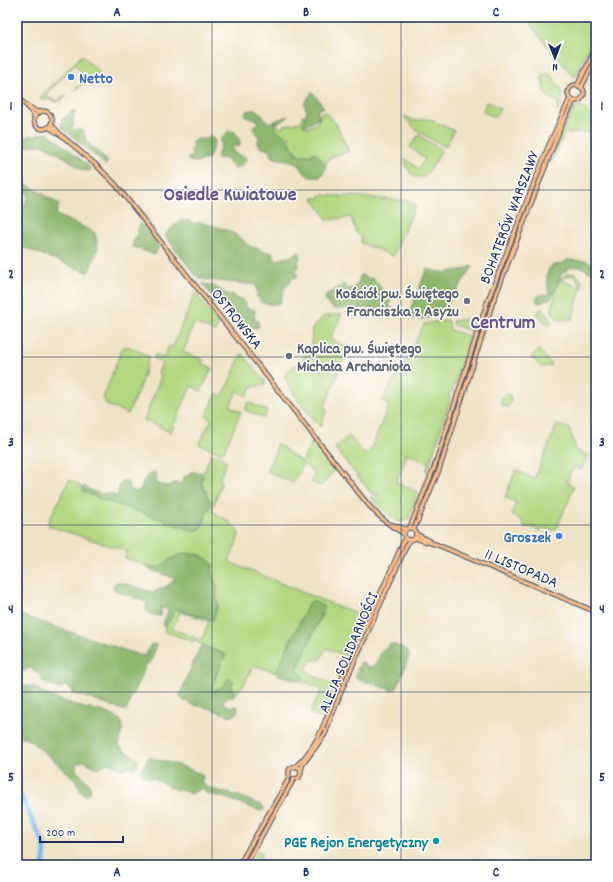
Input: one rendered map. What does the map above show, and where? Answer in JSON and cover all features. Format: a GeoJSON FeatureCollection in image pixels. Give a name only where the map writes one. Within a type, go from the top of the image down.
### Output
{"type":"FeatureCollection","features":[{"type":"Feature","properties":{"kind":"main road"},"geometry":{"type":"LineString","coordinates":[[579,87],[596,48]]}},
{"type":"Feature","properties":{"kind":"main road"},"geometry":{"type":"LineString","coordinates":[[579,87],[596,58]]}},
{"type":"Feature","properties":{"kind":"main road"},"geometry":{"type":"LineString","coordinates":[[574,86],[579,87],[583,92],[583,96],[578,100],[572,99],[568,94],[570,89],[574,86]]}},
{"type":"Feature","properties":{"kind":"main road"},"geometry":{"type":"LineString","coordinates":[[17,98],[39,113],[44,112],[49,114],[52,118],[51,124],[48,128],[38,128],[35,122],[35,117],[26,105]]}},
{"type":"Feature","properties":{"kind":"main road","name":"BOHATERÓW WARSZAWY"},"geometry":{"type":"LineString","coordinates":[[412,528],[439,470],[492,302],[572,99]]}},
{"type":"Feature","properties":{"kind":"main road"},"geometry":{"type":"LineString","coordinates":[[35,117],[39,113]]}},
{"type":"Feature","properties":{"kind":"main road","name":"OSTROWSKA"},"geometry":{"type":"LineString","coordinates":[[51,124],[60,135]]}},
{"type":"Feature","properties":{"kind":"main road","name":"OSTROWSKA"},"geometry":{"type":"LineString","coordinates":[[48,128],[60,135],[95,164],[116,185],[259,364],[366,502],[388,523],[404,531]]}},
{"type":"Feature","properties":{"kind":"main road"},"geometry":{"type":"LineString","coordinates":[[412,528],[415,536],[407,539],[404,531],[412,528]]}},
{"type":"Feature","properties":{"kind":"main road","name":"11 LISTOPADA"},"geometry":{"type":"LineString","coordinates":[[415,536],[596,612]]}},
{"type":"Feature","properties":{"kind":"main road","name":"ALEJA SOLIDARNOŚCI"},"geometry":{"type":"LineString","coordinates":[[296,766],[313,745],[322,730],[338,687],[407,539]]}},
{"type":"Feature","properties":{"kind":"main road","name":"ALEJA SOLIDARNOŚCI"},"geometry":{"type":"LineString","coordinates":[[301,770],[303,764],[317,747],[327,731],[344,684],[407,539]]}},
{"type":"Feature","properties":{"kind":"main road"},"geometry":{"type":"LineString","coordinates":[[239,865],[287,782],[290,776],[289,770],[296,766],[301,770],[301,776],[298,779],[294,779],[245,865]]}},
{"type":"Feature","properties":{"kind":"main road"},"geometry":{"type":"LineString","coordinates":[[290,776],[294,779]]}},
{"type":"Feature","properties":{"kind":"green space"},"geometry":{"type":"Polygon","coordinates":[[[524,17],[586,17],[596,21],[596,33],[576,76],[573,76],[524,17]]]}},
{"type":"Feature","properties":{"kind":"green space"},"geometry":{"type":"Polygon","coordinates":[[[82,55],[100,73],[72,92],[85,79],[87,81],[89,79],[75,65],[47,93],[47,96],[50,99],[51,98],[55,101],[57,99],[59,101],[63,95],[67,96],[58,102],[40,98],[82,55]]]}},
{"type":"Feature","properties":{"kind":"green space"},"geometry":{"type":"Polygon","coordinates":[[[548,72],[562,90],[562,100],[557,112],[558,102],[549,98],[544,89],[542,77],[548,72]]]}},
{"type":"Feature","properties":{"kind":"green space"},"geometry":{"type":"Polygon","coordinates":[[[312,92],[324,107],[317,110],[319,117],[317,120],[304,126],[307,112],[304,104],[312,92]]]}},
{"type":"Feature","properties":{"kind":"green space"},"geometry":{"type":"Polygon","coordinates":[[[486,102],[500,108],[496,117],[483,112],[486,102]]]}},
{"type":"Feature","properties":{"kind":"green space"},"geometry":{"type":"Polygon","coordinates":[[[581,106],[594,120],[596,120],[596,132],[566,133],[552,162],[561,136],[549,164],[563,126],[573,107],[563,131],[575,107],[581,106]]]}},
{"type":"Feature","properties":{"kind":"green space"},"geometry":{"type":"Polygon","coordinates":[[[256,109],[269,123],[288,116],[275,124],[274,128],[287,138],[298,154],[312,156],[312,153],[315,152],[325,164],[325,170],[320,177],[306,175],[297,164],[291,161],[272,157],[270,150],[260,147],[258,143],[259,136],[253,129],[258,122],[257,120],[247,117],[245,114],[247,111],[256,109]]]}},
{"type":"Feature","properties":{"kind":"green space"},"geometry":{"type":"Polygon","coordinates":[[[74,110],[76,111],[73,117],[74,125],[71,128],[72,130],[82,130],[84,132],[86,141],[108,161],[106,165],[61,127],[62,119],[74,110]]]}},
{"type":"Feature","properties":{"kind":"green space"},"geometry":{"type":"Polygon","coordinates":[[[321,112],[327,112],[327,115],[335,122],[349,151],[331,157],[325,165],[315,152],[313,157],[298,154],[297,151],[291,147],[291,143],[288,140],[291,137],[288,136],[287,138],[274,128],[276,123],[280,128],[282,128],[284,125],[302,122],[302,115],[304,115],[305,122],[303,125],[306,128],[318,123],[321,112]]]}},
{"type":"Feature","properties":{"kind":"green space"},"geometry":{"type":"Polygon","coordinates":[[[404,116],[415,121],[423,119],[433,120],[454,131],[446,146],[444,146],[417,130],[404,116]]]}},
{"type":"Feature","properties":{"kind":"green space"},"geometry":{"type":"Polygon","coordinates":[[[228,131],[235,132],[240,141],[239,147],[232,147],[233,152],[247,158],[246,161],[236,169],[224,158],[216,159],[221,145],[221,139],[228,131]]]}},
{"type":"Feature","properties":{"kind":"green space"},"geometry":{"type":"Polygon","coordinates":[[[48,133],[89,166],[90,170],[81,170],[69,160],[46,146],[26,146],[25,138],[30,135],[34,137],[39,134],[48,133]]]}},
{"type":"Feature","properties":{"kind":"green space"},"geometry":{"type":"Polygon","coordinates":[[[419,135],[441,150],[428,173],[419,178],[412,175],[406,165],[405,158],[418,169],[425,159],[411,148],[411,145],[419,135]]]}},
{"type":"Feature","properties":{"kind":"green space"},"geometry":{"type":"Polygon","coordinates":[[[208,136],[211,136],[215,141],[209,158],[198,162],[189,161],[187,159],[193,155],[190,151],[193,148],[192,142],[197,139],[206,139],[208,136]]]}},
{"type":"Feature","properties":{"kind":"green space"},"geometry":{"type":"Polygon","coordinates":[[[28,185],[59,204],[56,215],[95,233],[98,248],[89,271],[87,272],[17,245],[17,213],[24,206],[29,196],[20,186],[28,185]]]}},
{"type":"Feature","properties":{"kind":"green space"},"geometry":{"type":"Polygon","coordinates":[[[320,195],[408,201],[416,205],[393,256],[361,243],[362,238],[356,233],[351,217],[328,220],[313,198],[320,198],[320,195]]]}},
{"type":"Feature","properties":{"kind":"green space"},"geometry":{"type":"Polygon","coordinates":[[[181,220],[190,221],[194,224],[199,222],[227,230],[239,237],[250,247],[273,253],[273,257],[277,260],[289,257],[298,252],[301,254],[298,262],[299,267],[295,271],[297,277],[291,278],[291,282],[283,291],[280,303],[273,304],[262,303],[256,295],[258,293],[256,288],[257,285],[209,280],[197,277],[165,236],[169,230],[181,220]]]}},
{"type":"Feature","properties":{"kind":"green space"},"geometry":{"type":"Polygon","coordinates":[[[140,224],[142,224],[159,246],[155,255],[132,246],[140,224]]]}},
{"type":"Feature","properties":{"kind":"green space"},"geometry":{"type":"Polygon","coordinates":[[[567,260],[587,261],[594,265],[595,270],[588,271],[580,267],[570,267],[561,275],[551,298],[540,303],[537,302],[536,299],[540,295],[549,294],[547,277],[551,266],[561,264],[567,260]]]}},
{"type":"Feature","properties":{"kind":"green space"},"geometry":{"type":"Polygon","coordinates":[[[473,266],[440,316],[417,319],[372,308],[336,309],[329,305],[325,298],[327,294],[344,284],[348,289],[353,288],[359,283],[361,275],[370,279],[373,278],[392,299],[389,307],[408,315],[427,269],[446,273],[455,270],[460,271],[473,266]]]}},
{"type":"Feature","properties":{"kind":"green space"},"geometry":{"type":"Polygon","coordinates":[[[571,273],[576,275],[582,282],[582,287],[572,320],[561,320],[555,317],[552,312],[555,291],[559,281],[566,275],[571,273]],[[571,275],[565,277],[562,281],[580,287],[578,279],[571,275]]]}},
{"type":"Feature","properties":{"kind":"green space"},"geometry":{"type":"Polygon","coordinates":[[[203,284],[214,286],[227,294],[234,295],[237,299],[242,299],[246,303],[246,308],[255,310],[254,318],[258,321],[259,327],[255,328],[241,325],[239,320],[224,304],[220,307],[203,284]]]}},
{"type":"Feature","properties":{"kind":"green space"},"geometry":{"type":"Polygon","coordinates":[[[195,293],[219,324],[215,332],[194,323],[183,352],[203,360],[202,363],[212,368],[201,391],[191,386],[171,432],[144,420],[161,376],[158,374],[162,363],[154,359],[155,354],[164,358],[169,346],[173,347],[195,293]]]}},
{"type":"Feature","properties":{"kind":"green space"},"geometry":{"type":"Polygon","coordinates":[[[542,308],[548,314],[547,316],[552,322],[549,326],[537,313],[542,308]]]}},
{"type":"Feature","properties":{"kind":"green space"},"geometry":{"type":"Polygon","coordinates":[[[342,314],[330,339],[348,347],[325,406],[327,410],[320,427],[289,386],[285,374],[309,353],[311,348],[312,329],[323,317],[342,314]]]}},
{"type":"Feature","properties":{"kind":"green space"},"geometry":{"type":"Polygon","coordinates":[[[448,320],[450,330],[468,336],[470,331],[452,324],[452,321],[466,320],[473,324],[454,387],[449,395],[449,404],[427,472],[429,463],[408,453],[396,482],[419,493],[408,519],[400,522],[389,515],[370,497],[375,498],[379,496],[378,494],[374,495],[371,493],[335,448],[349,436],[365,455],[370,451],[389,405],[382,401],[405,360],[407,361],[408,355],[424,324],[448,320]]]}},
{"type":"Feature","properties":{"kind":"green space"},"geometry":{"type":"Polygon","coordinates":[[[127,346],[149,357],[141,383],[128,414],[107,405],[103,398],[121,351],[127,346]]]}},
{"type":"Feature","properties":{"kind":"green space"},"geometry":{"type":"Polygon","coordinates":[[[539,350],[552,365],[541,367],[531,357],[539,350]]]}},
{"type":"Feature","properties":{"kind":"green space"},"geometry":{"type":"Polygon","coordinates":[[[242,353],[265,381],[265,385],[251,387],[247,396],[237,391],[230,406],[241,412],[224,451],[221,453],[199,444],[211,420],[206,416],[216,394],[223,396],[242,353]]]}},
{"type":"Feature","properties":{"kind":"green space"},"geometry":{"type":"Polygon","coordinates":[[[504,395],[510,395],[511,402],[508,407],[506,407],[501,404],[501,400],[504,395]]]}},
{"type":"Feature","properties":{"kind":"green space"},"geometry":{"type":"Polygon","coordinates":[[[248,402],[267,411],[264,418],[245,410],[248,402]]]}},
{"type":"Feature","properties":{"kind":"green space"},"geometry":{"type":"Polygon","coordinates":[[[557,425],[569,428],[576,450],[588,455],[581,470],[573,467],[567,482],[574,487],[557,528],[551,530],[542,528],[539,531],[532,527],[524,527],[524,522],[512,514],[516,503],[505,497],[516,470],[534,479],[557,425]]]}},
{"type":"Feature","properties":{"kind":"green space"},"geometry":{"type":"Polygon","coordinates":[[[312,441],[329,462],[334,471],[321,486],[311,482],[315,473],[303,464],[293,483],[266,471],[276,450],[276,443],[302,462],[312,441]]]}},
{"type":"Feature","properties":{"kind":"green space"},"geometry":{"type":"Polygon","coordinates":[[[211,454],[227,461],[220,477],[221,483],[212,511],[232,524],[238,532],[239,536],[229,562],[364,617],[345,656],[326,648],[320,660],[311,660],[306,670],[314,676],[327,681],[332,686],[321,718],[310,713],[322,688],[300,681],[303,675],[297,670],[322,614],[309,603],[276,671],[277,673],[253,665],[244,685],[233,696],[235,693],[231,689],[233,681],[225,683],[223,687],[213,691],[211,688],[213,682],[225,657],[223,653],[203,646],[204,645],[194,640],[193,642],[164,631],[176,609],[213,620],[218,605],[216,596],[217,587],[213,579],[212,571],[213,564],[200,555],[192,553],[179,555],[168,561],[164,566],[158,568],[150,567],[125,558],[127,551],[49,526],[48,522],[69,480],[80,486],[84,491],[194,531],[200,529],[205,521],[207,492],[203,488],[203,475],[201,473],[204,472],[211,454]],[[180,612],[172,629],[194,637],[194,639],[202,639],[209,621],[180,612]]]}},
{"type":"Feature","properties":{"kind":"green space"},"geometry":{"type":"Polygon","coordinates":[[[154,472],[157,475],[155,481],[165,486],[175,483],[181,484],[184,477],[192,472],[201,473],[203,475],[202,483],[211,504],[200,529],[194,531],[98,498],[83,491],[84,486],[98,493],[113,494],[117,496],[121,482],[126,480],[131,490],[136,492],[141,489],[147,476],[154,472]]]}},
{"type":"Feature","properties":{"kind":"green space"},"geometry":{"type":"Polygon","coordinates":[[[182,554],[199,555],[206,558],[213,564],[212,571],[213,579],[217,587],[216,596],[218,605],[213,620],[176,609],[166,626],[164,626],[163,624],[168,611],[165,608],[160,608],[162,614],[160,616],[150,614],[146,611],[147,602],[116,591],[113,587],[114,584],[119,582],[153,592],[162,588],[170,584],[175,579],[146,567],[160,567],[169,560],[182,554]]]}},
{"type":"Feature","properties":{"kind":"green space"},"geometry":{"type":"Polygon","coordinates":[[[312,601],[323,606],[323,610],[297,670],[303,675],[302,679],[300,681],[278,675],[276,671],[309,603],[312,601]]]}},
{"type":"Feature","properties":{"kind":"green space"},"geometry":{"type":"Polygon","coordinates":[[[17,614],[139,655],[145,656],[151,644],[157,645],[150,663],[147,663],[130,699],[127,709],[123,710],[73,693],[72,689],[64,686],[60,689],[43,682],[38,673],[32,669],[29,668],[24,671],[17,668],[17,614]]]}},
{"type":"Feature","properties":{"kind":"green space"},"geometry":{"type":"Polygon","coordinates":[[[390,644],[396,645],[408,651],[409,656],[397,688],[391,690],[359,679],[355,676],[361,662],[363,662],[367,667],[372,667],[383,650],[390,644]]]}},
{"type":"Feature","properties":{"kind":"green space"},"geometry":{"type":"Polygon","coordinates":[[[203,646],[226,655],[213,683],[213,691],[223,687],[228,679],[233,681],[231,689],[235,693],[233,696],[223,700],[223,703],[231,707],[238,707],[237,713],[233,716],[191,704],[179,697],[200,647],[203,646]]]}},
{"type":"Feature","properties":{"kind":"green space"},"geometry":{"type":"Polygon","coordinates":[[[17,685],[34,687],[52,697],[88,709],[101,711],[120,720],[122,723],[122,731],[119,745],[138,760],[137,765],[133,768],[130,766],[123,770],[112,764],[106,763],[99,769],[84,761],[76,763],[76,770],[90,785],[91,792],[86,795],[81,792],[75,779],[32,742],[17,734],[17,685]]]}},
{"type":"Feature","properties":{"kind":"green space"},"geometry":{"type":"Polygon","coordinates":[[[149,757],[181,766],[201,774],[203,777],[201,782],[204,785],[217,791],[236,795],[263,806],[264,810],[261,811],[227,799],[207,794],[202,788],[191,794],[181,790],[176,790],[153,778],[149,778],[141,772],[149,757]]]}},
{"type":"Feature","properties":{"kind":"green space"},"geometry":{"type":"Polygon","coordinates":[[[258,851],[262,853],[260,857],[276,865],[250,865],[258,851]]]}},
{"type":"Feature","properties":{"kind":"waterway"},"geometry":{"type":"LineString","coordinates":[[17,788],[43,843],[45,851],[43,865]]}},
{"type":"Feature","properties":{"kind":"place","name":"Netto"},"geometry":{"type":"Point","coordinates":[71,77]}},
{"type":"Feature","properties":{"kind":"place","name":"Kościół pw. Świętego Franciszka z Asyżu"},"geometry":{"type":"Point","coordinates":[467,301]}},
{"type":"Feature","properties":{"kind":"place","name":"Kaplica pw. Świętego Michała Archanioła"},"geometry":{"type":"Point","coordinates":[289,356]}},
{"type":"Feature","properties":{"kind":"place","name":"Groszek"},"geometry":{"type":"Point","coordinates":[559,536]}},
{"type":"Feature","properties":{"kind":"place","name":"PGE Rejon Energetyczny"},"geometry":{"type":"Point","coordinates":[436,841]}},
{"type":"Feature","properties":{"kind":"district","name":"Osiedle Kwiatowe"},"geometry":{"type":"Point","coordinates":[230,193]}},
{"type":"Feature","properties":{"kind":"district","name":"Centrum"},"geometry":{"type":"Point","coordinates":[503,321]}}]}
